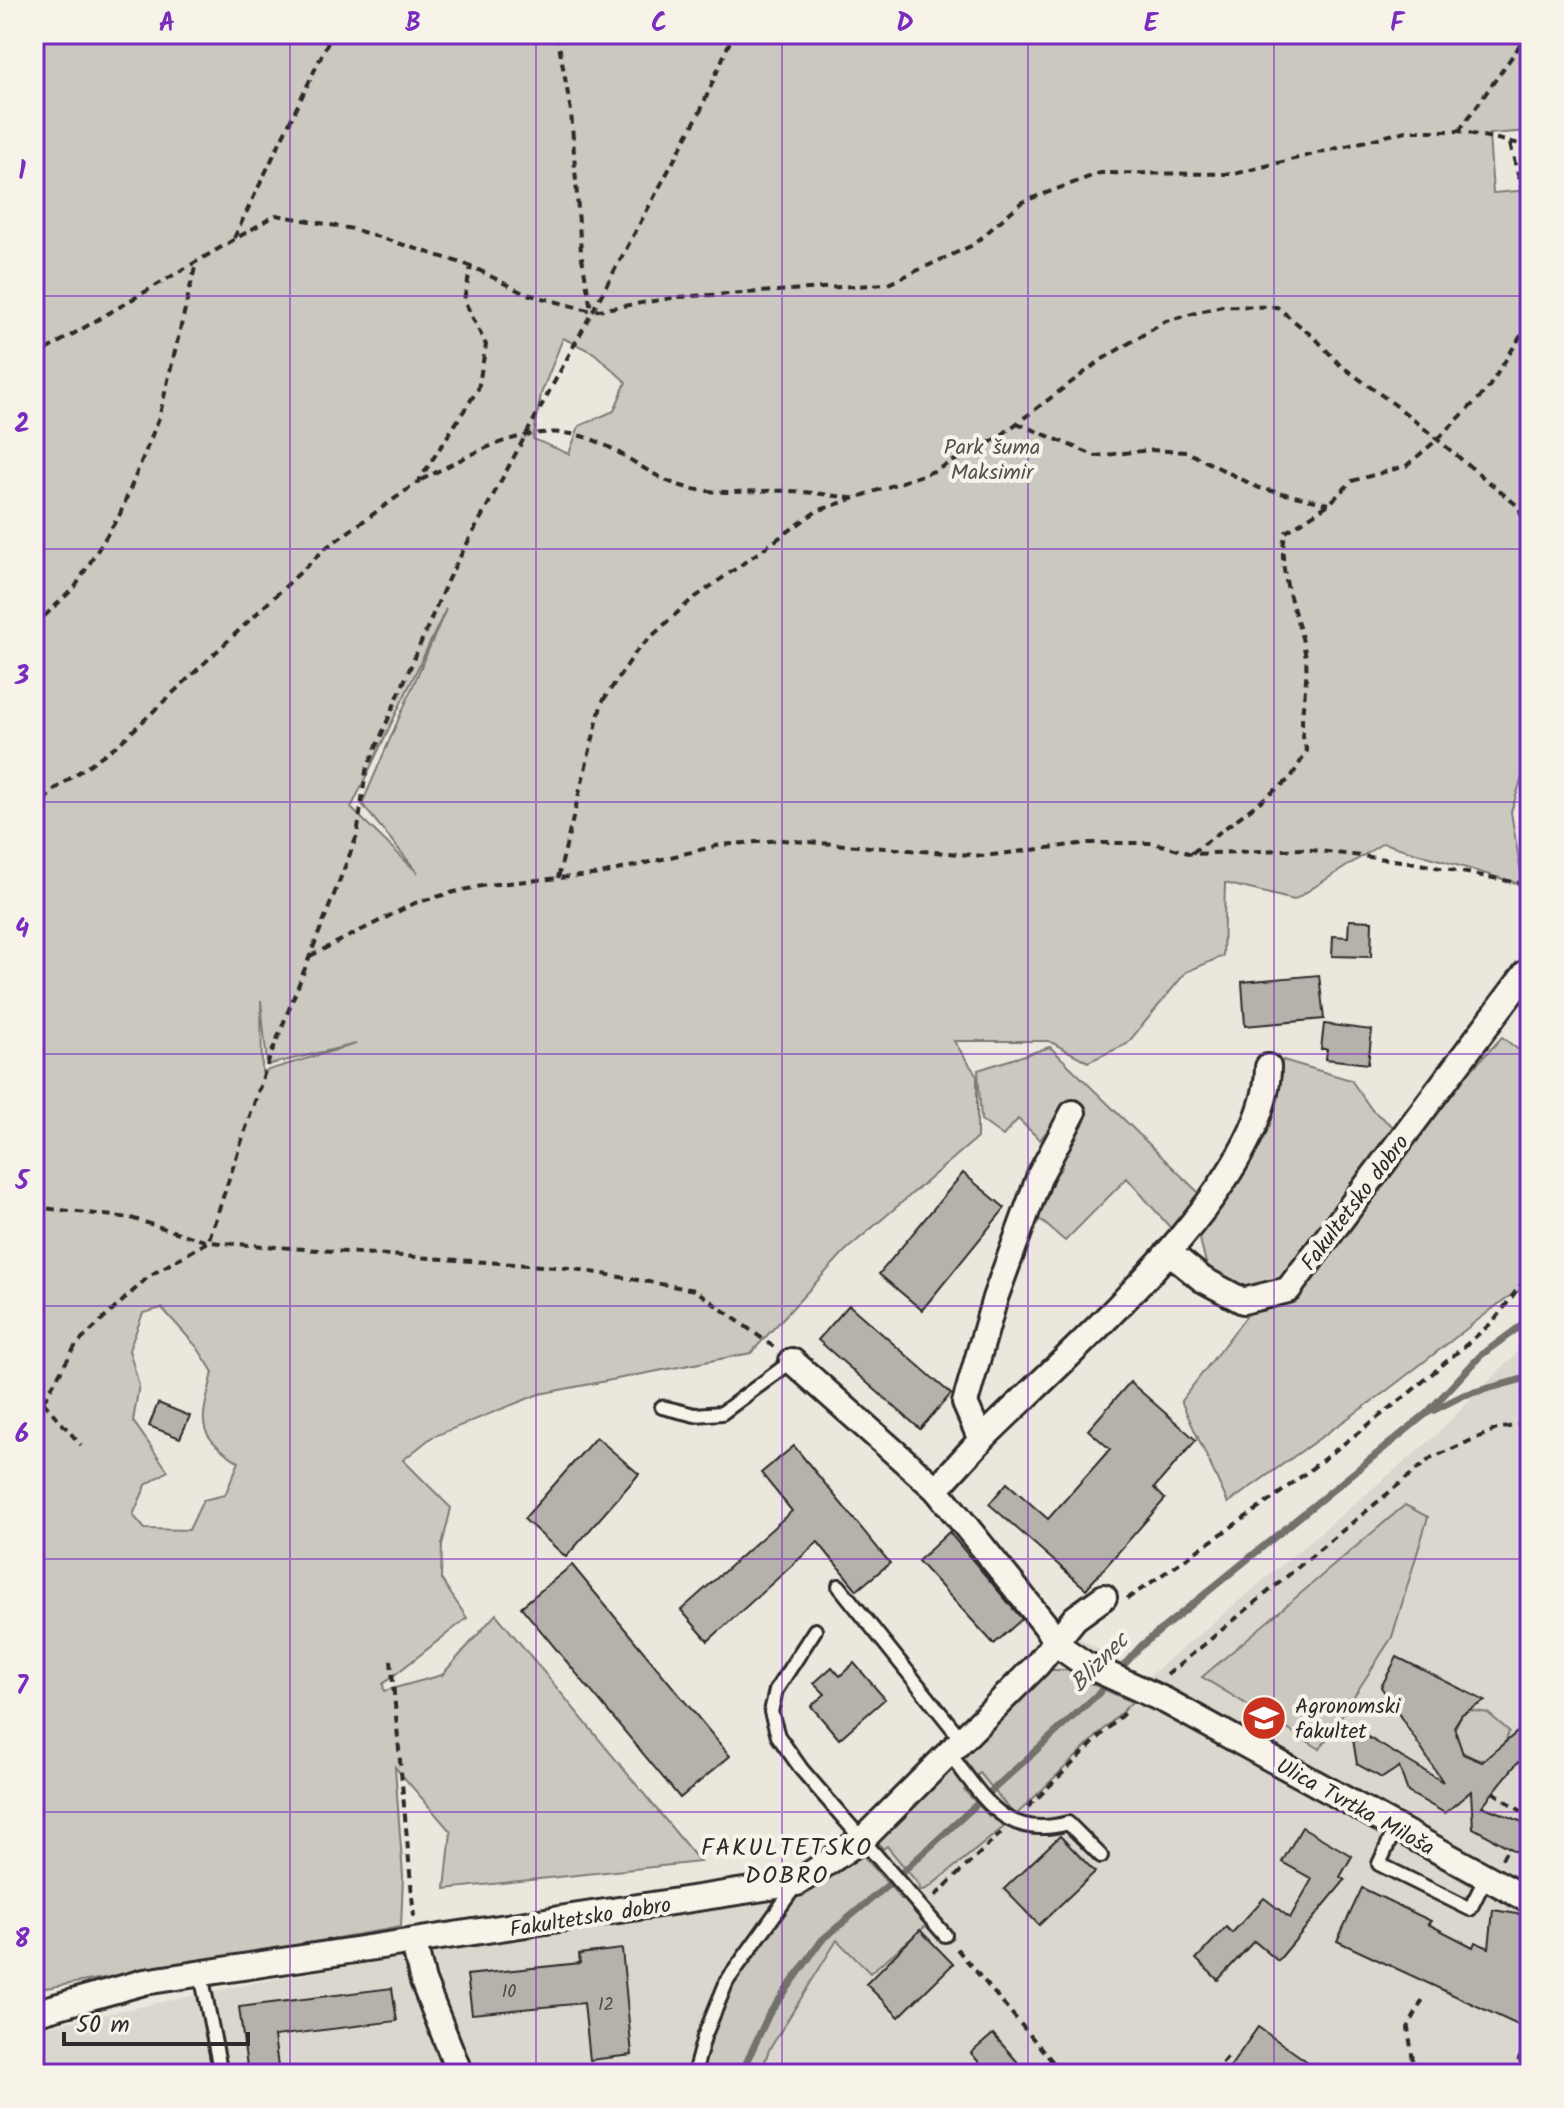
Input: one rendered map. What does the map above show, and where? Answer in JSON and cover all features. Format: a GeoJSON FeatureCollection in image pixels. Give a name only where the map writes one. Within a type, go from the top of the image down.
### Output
{"type":"FeatureCollection","features":[{"type":"Feature","properties":{"kind":"street","name":"Fakultetsko dobro"},"geometry":{"type":"LineString","coordinates":[[1170,1253],[1202,1279],[1243,1301],[1288,1290],[1526,973]]}},
{"type":"Feature","properties":{"kind":"street"},"geometry":{"type":"LineString","coordinates":[[936,1489],[981,1440],[1170,1253],[1230,1171],[1254,1123],[1268,1082],[1268,1067]]}},
{"type":"Feature","properties":{"kind":"street"},"geometry":{"type":"LineString","coordinates":[[981,1440],[965,1403],[969,1388],[995,1298],[1040,1175],[1073,1113]]}},
{"type":"Feature","properties":{"kind":"street"},"geometry":{"type":"LineString","coordinates":[[792,1361],[936,1489],[1046,1626],[1056,1644]]}},
{"type":"Feature","properties":{"kind":"street","name":"Fakultetsko dobro"},"geometry":{"type":"LineString","coordinates":[[34,2013],[144,1982],[414,1944],[797,1883],[871,1846],[956,1747],[1056,1644],[1075,1618],[1104,1597]]}},
{"type":"Feature","properties":{"kind":"street","name":"Ulica Tvrtka Miloša"},"geometry":{"type":"LineString","coordinates":[[1056,1644],[1085,1664],[1530,1901]]}},
{"type":"Feature","properties":{"kind":"street"},"geometry":{"type":"LineString","coordinates":[[414,1944],[423,1981],[460,2074]]}},
{"type":"Feature","properties":{"kind":"lane"},"geometry":{"type":"LineString","coordinates":[[662,1407],[695,1415],[722,1413],[792,1361]]}},
{"type":"Feature","properties":{"kind":"lane"},"geometry":{"type":"LineString","coordinates":[[839,1586],[956,1747],[973,1783],[995,1810],[1012,1823],[1047,1829],[1068,1823],[1101,1856]]}},
{"type":"Feature","properties":{"kind":"lane"},"geometry":{"type":"LineString","coordinates":[[815,1630],[776,1690],[771,1712],[778,1736],[802,1770],[945,1935]]}},
{"type":"Feature","properties":{"kind":"lane"},"geometry":{"type":"LineString","coordinates":[[1396,1827],[1379,1864],[1470,1909],[1486,1877]]}},
{"type":"Feature","properties":{"kind":"lane"},"geometry":{"type":"LineString","coordinates":[[694,2074],[704,2037],[727,1981],[797,1883]]}},
{"type":"Feature","properties":{"kind":"lane"},"geometry":{"type":"LineString","coordinates":[[201,1974],[221,2074]]}},
{"type":"Feature","properties":{"kind":"path"},"geometry":{"type":"LineString","coordinates":[[233,240],[332,34]]}},
{"type":"Feature","properties":{"kind":"path"},"geometry":{"type":"LineString","coordinates":[[557,34],[571,111],[581,252],[592,311]]}},
{"type":"Feature","properties":{"kind":"path"},"geometry":{"type":"LineString","coordinates":[[34,1411],[43,1402],[76,1345],[149,1276],[208,1242],[267,1065],[357,836],[366,771],[448,579],[700,112],[733,34]]}},
{"type":"Feature","properties":{"kind":"path"},"geometry":{"type":"LineString","coordinates":[[1459,131],[1528,34]]}},
{"type":"Feature","properties":{"kind":"path"},"geometry":{"type":"LineString","coordinates":[[34,357],[276,215],[353,229],[471,266],[523,293],[592,311],[678,297],[888,284],[973,245],[1022,202],[1100,173],[1234,174],[1406,131],[1459,131],[1530,146]]}},
{"type":"Feature","properties":{"kind":"path"},"geometry":{"type":"LineString","coordinates":[[1510,144],[1530,221]]}},
{"type":"Feature","properties":{"kind":"path"},"geometry":{"type":"LineString","coordinates":[[34,626],[75,587],[120,514],[159,418],[197,262]]}},
{"type":"Feature","properties":{"kind":"path"},"geometry":{"type":"LineString","coordinates":[[418,482],[478,389],[486,345],[464,300],[471,266]]}},
{"type":"Feature","properties":{"kind":"path"},"geometry":{"type":"LineString","coordinates":[[558,878],[602,702],[638,649],[690,601],[817,511],[860,499],[934,471],[996,439],[1101,360],[1166,321],[1222,306],[1277,307],[1317,340],[1340,365],[1438,439],[1519,507],[1530,543]]}},
{"type":"Feature","properties":{"kind":"path"},"geometry":{"type":"LineString","coordinates":[[1192,854],[1290,779],[1307,751],[1299,731],[1306,660],[1280,550],[1286,532],[1329,504],[1352,481],[1406,466],[1438,439],[1487,390],[1530,321]]}},
{"type":"Feature","properties":{"kind":"path"},"geometry":{"type":"LineString","coordinates":[[1017,423],[1096,456],[1151,450],[1187,452],[1259,488],[1329,504]]}},
{"type":"Feature","properties":{"kind":"path"},"geometry":{"type":"LineString","coordinates":[[34,811],[55,789],[120,743],[327,547],[418,482],[469,456],[526,433],[588,438],[680,486],[726,493],[790,491],[860,499]]}},
{"type":"Feature","properties":{"kind":"path"},"geometry":{"type":"LineString","coordinates":[[310,957],[415,903],[486,885],[612,872],[720,845],[782,840],[985,856],[1087,843],[1154,843],[1192,854],[1304,849],[1409,862],[1530,885]]}},
{"type":"Feature","properties":{"kind":"path"},"geometry":{"type":"LineString","coordinates":[[34,1207],[131,1218],[208,1242],[569,1268],[695,1290],[792,1361]]}},
{"type":"Feature","properties":{"kind":"path"},"geometry":{"type":"LineString","coordinates":[[1104,1597],[1123,1602],[1284,1490],[1407,1395],[1494,1321],[1530,1272]]}},
{"type":"Feature","properties":{"kind":"path"},"geometry":{"type":"LineString","coordinates":[[43,1402],[81,1445]]}},
{"type":"Feature","properties":{"kind":"path"},"geometry":{"type":"LineString","coordinates":[[922,1909],[1012,1823],[1137,1690],[1431,1458],[1497,1429],[1530,1423]]}},
{"type":"Feature","properties":{"kind":"path"},"geometry":{"type":"LineString","coordinates":[[391,1660],[414,1900],[414,1944]]}},
{"type":"Feature","properties":{"kind":"path"},"geometry":{"type":"LineString","coordinates":[[1524,1760],[1530,1771]]}},
{"type":"Feature","properties":{"kind":"path"},"geometry":{"type":"LineString","coordinates":[[1493,1792],[1529,1812],[1523,1823]]}},
{"type":"Feature","properties":{"kind":"path"},"geometry":{"type":"LineString","coordinates":[[945,1935],[1063,2074]]}},
{"type":"Feature","properties":{"kind":"path"},"geometry":{"type":"LineString","coordinates":[[1415,2074],[1408,2028],[1424,1997]]}},
{"type":"Feature","properties":{"kind":"path"},"geometry":{"type":"LineString","coordinates":[[1512,2074],[1530,2037]]}},
{"type":"Feature","properties":{"kind":"path"},"geometry":{"type":"LineString","coordinates":[[1213,2074],[1231,2053]]}},
{"type":"Feature","properties":{"kind":"shaded area","name":"Agronomski fakultet"},"geometry":{"type":"Polygon","coordinates":[[[1530,1339],[1530,2074],[34,2074],[34,2029],[258,1982],[811,1889],[884,1834],[1078,1637],[1147,1678],[1434,1437],[1530,1339]]]}},
{"type":"Feature","properties":{"kind":"green space","name":"Park šuma Maksimir"},"geometry":{"type":"Polygon","coordinates":[[[34,34],[1530,34],[1530,131],[1489,134],[1493,193],[1530,190],[1530,752],[1511,812],[1523,885],[1383,843],[1294,900],[1225,883],[1223,956],[1186,972],[1127,1044],[1088,1062],[1049,1041],[954,1041],[977,1076],[977,1138],[845,1251],[751,1353],[539,1394],[432,1437],[403,1460],[451,1508],[442,1545],[441,1579],[467,1618],[383,1684],[384,1691],[442,1675],[496,1614],[700,1862],[445,1889],[451,1832],[395,1767],[403,1876],[401,1927],[34,1990],[34,34]],[[563,338],[541,394],[533,439],[569,454],[579,426],[614,411],[626,382],[594,353],[563,338]],[[446,609],[351,808],[418,873],[362,804],[446,609]],[[261,1000],[262,1072],[356,1044],[267,1065],[261,1000]],[[162,1308],[143,1313],[129,1350],[139,1385],[133,1421],[168,1471],[146,1485],[133,1515],[145,1529],[189,1530],[203,1500],[225,1495],[239,1462],[207,1434],[204,1415],[213,1372],[197,1347],[162,1308]]]}},
{"type":"Feature","properties":{"kind":"green space"},"geometry":{"type":"Polygon","coordinates":[[[1502,1037],[1530,1059],[1530,1284],[1505,1299],[1385,1392],[1228,1503],[1181,1401],[1258,1301],[1211,1284],[1199,1235],[1253,1148],[1283,1060],[1351,1080],[1372,1110],[1401,1133],[1428,1117],[1502,1037]]]}},
{"type":"Feature","properties":{"kind":"green space"},"geometry":{"type":"Polygon","coordinates":[[[1050,1047],[1200,1194],[1173,1231],[1127,1178],[1065,1241],[1030,1211],[1062,1167],[1053,1156],[1086,1118],[1070,1103],[1040,1140],[1018,1119],[1003,1136],[981,1120],[978,1070],[1050,1047]]]}},
{"type":"Feature","properties":{"kind":"green space"},"geometry":{"type":"Polygon","coordinates":[[[1405,1505],[1428,1517],[1392,1637],[1320,1749],[1202,1677],[1405,1505]]]}},
{"type":"Feature","properties":{"kind":"green space"},"geometry":{"type":"Polygon","coordinates":[[[1050,1670],[1072,1670],[1070,1674],[1132,1702],[1015,1816],[980,1773],[976,1776],[960,1757],[1050,1670]]]}},
{"type":"Feature","properties":{"kind":"green space"},"geometry":{"type":"Polygon","coordinates":[[[1469,1710],[1488,1713],[1509,1731],[1505,1743],[1486,1760],[1462,1752],[1454,1730],[1462,1714],[1469,1710]]]}},
{"type":"Feature","properties":{"kind":"green space"},"geometry":{"type":"Polygon","coordinates":[[[951,1766],[969,1785],[964,1790],[989,1816],[994,1813],[1005,1826],[928,1888],[919,1891],[920,1886],[887,1846],[883,1849],[876,1840],[951,1766]]]}},
{"type":"Feature","properties":{"kind":"green space"},"geometry":{"type":"Polygon","coordinates":[[[860,1852],[901,1899],[905,1896],[928,1924],[870,1973],[837,1940],[769,2050],[760,2074],[699,2074],[721,2003],[760,1938],[787,1906],[860,1852]]]}},
{"type":"Feature","properties":{"kind":"building"},"geometry":{"type":"Polygon","coordinates":[[[1349,920],[1372,921],[1371,957],[1332,956],[1333,936],[1348,937],[1349,920]]]}},
{"type":"Feature","properties":{"kind":"building"},"geometry":{"type":"Polygon","coordinates":[[[1319,975],[1324,1019],[1245,1026],[1242,982],[1319,975]]]}},
{"type":"Feature","properties":{"kind":"building"},"geometry":{"type":"Polygon","coordinates":[[[1324,1024],[1372,1030],[1368,1064],[1326,1059],[1327,1049],[1321,1049],[1324,1024]]]}},
{"type":"Feature","properties":{"kind":"building"},"geometry":{"type":"Polygon","coordinates":[[[963,1173],[1005,1208],[922,1310],[879,1274],[963,1173]]]}},
{"type":"Feature","properties":{"kind":"building"},"geometry":{"type":"Polygon","coordinates":[[[849,1305],[951,1394],[920,1429],[818,1340],[849,1305]]]}},
{"type":"Feature","properties":{"kind":"building"},"geometry":{"type":"Polygon","coordinates":[[[1130,1382],[1196,1440],[1154,1488],[1165,1499],[1086,1589],[989,1504],[1007,1483],[1048,1519],[1110,1449],[1088,1430],[1130,1382]]]}},
{"type":"Feature","properties":{"kind":"building"},"geometry":{"type":"Polygon","coordinates":[[[158,1403],[190,1416],[180,1438],[149,1426],[158,1403]]]}},
{"type":"Feature","properties":{"kind":"building"},"geometry":{"type":"Polygon","coordinates":[[[596,1437],[639,1474],[566,1557],[524,1519],[596,1437]]]}},
{"type":"Feature","properties":{"kind":"building"},"geometry":{"type":"Polygon","coordinates":[[[794,1446],[890,1563],[857,1590],[818,1542],[708,1641],[681,1610],[792,1511],[761,1473],[794,1446]]]}},
{"type":"Feature","properties":{"kind":"building"},"geometry":{"type":"Polygon","coordinates":[[[949,1532],[1022,1619],[994,1644],[918,1561],[949,1532]]]}},
{"type":"Feature","properties":{"kind":"building"},"geometry":{"type":"Polygon","coordinates":[[[572,1565],[730,1756],[680,1798],[521,1607],[572,1565]]]}},
{"type":"Feature","properties":{"kind":"building"},"geometry":{"type":"Polygon","coordinates":[[[1397,1657],[1485,1701],[1462,1714],[1454,1727],[1463,1754],[1482,1762],[1530,1721],[1530,1757],[1517,1763],[1482,1806],[1530,1825],[1530,1859],[1473,1828],[1471,1791],[1445,1813],[1408,1792],[1399,1767],[1382,1778],[1357,1764],[1351,1727],[1443,1782],[1381,1687],[1397,1657]]]}},
{"type":"Feature","properties":{"kind":"building"},"geometry":{"type":"Polygon","coordinates":[[[854,1663],[885,1699],[839,1739],[811,1706],[825,1694],[814,1683],[832,1667],[840,1676],[854,1663]]]}},
{"type":"Feature","properties":{"kind":"building"},"geometry":{"type":"Polygon","coordinates":[[[1302,1827],[1352,1856],[1340,1877],[1345,1880],[1278,1961],[1254,1941],[1218,1980],[1196,1959],[1226,1927],[1232,1933],[1264,1898],[1290,1918],[1312,1879],[1282,1862],[1302,1827]]]}},
{"type":"Feature","properties":{"kind":"building"},"geometry":{"type":"Polygon","coordinates":[[[1060,1836],[1095,1872],[1039,1925],[1004,1889],[1060,1836]]]}},
{"type":"Feature","properties":{"kind":"building"},"geometry":{"type":"Polygon","coordinates":[[[1362,1888],[1431,1921],[1428,1924],[1473,1947],[1475,1942],[1489,1948],[1493,1910],[1530,1916],[1530,2009],[1520,2026],[1337,1941],[1362,1888]]]}},
{"type":"Feature","properties":{"kind":"building"},"geometry":{"type":"Polygon","coordinates":[[[920,1930],[953,1964],[899,2017],[866,1984],[920,1930]]]}},
{"type":"Feature","properties":{"kind":"building"},"geometry":{"type":"Polygon","coordinates":[[[622,1949],[632,2055],[590,2060],[584,2003],[472,2014],[467,1975],[580,1963],[579,1954],[622,1949]]]}},
{"type":"Feature","properties":{"kind":"building"},"geometry":{"type":"Polygon","coordinates":[[[392,1988],[397,2021],[274,2036],[279,2074],[248,2074],[239,2007],[392,1988]]]}},
{"type":"Feature","properties":{"kind":"building"},"geometry":{"type":"Polygon","coordinates":[[[1258,2027],[1325,2074],[1240,2074],[1230,2067],[1258,2027]]]}},
{"type":"Feature","properties":{"kind":"building"},"geometry":{"type":"Polygon","coordinates":[[[993,2034],[1028,2074],[989,2074],[971,2053],[993,2034]]]}},
{"type":"Feature","properties":{"kind":"waterway","name":"Bliznec"},"geometry":{"type":"LineString","coordinates":[[741,2074],[769,2014],[822,1940],[888,1885],[1098,1694],[1141,1646],[1427,1413],[1480,1356],[1530,1319]]}},
{"type":"Feature","properties":{"kind":"waterway"},"geometry":{"type":"LineString","coordinates":[[1434,1410],[1464,1395],[1530,1377]]}},
{"type":"Feature","properties":{"kind":"place","name":"Agronomski fakultet"},"geometry":{"type":"Point","coordinates":[1264,1718]}},
{"type":"Feature","properties":{"kind":"district","name":"FAKULTETSKO DOBRO"},"geometry":{"type":"Point","coordinates":[787,1861]}}]}
